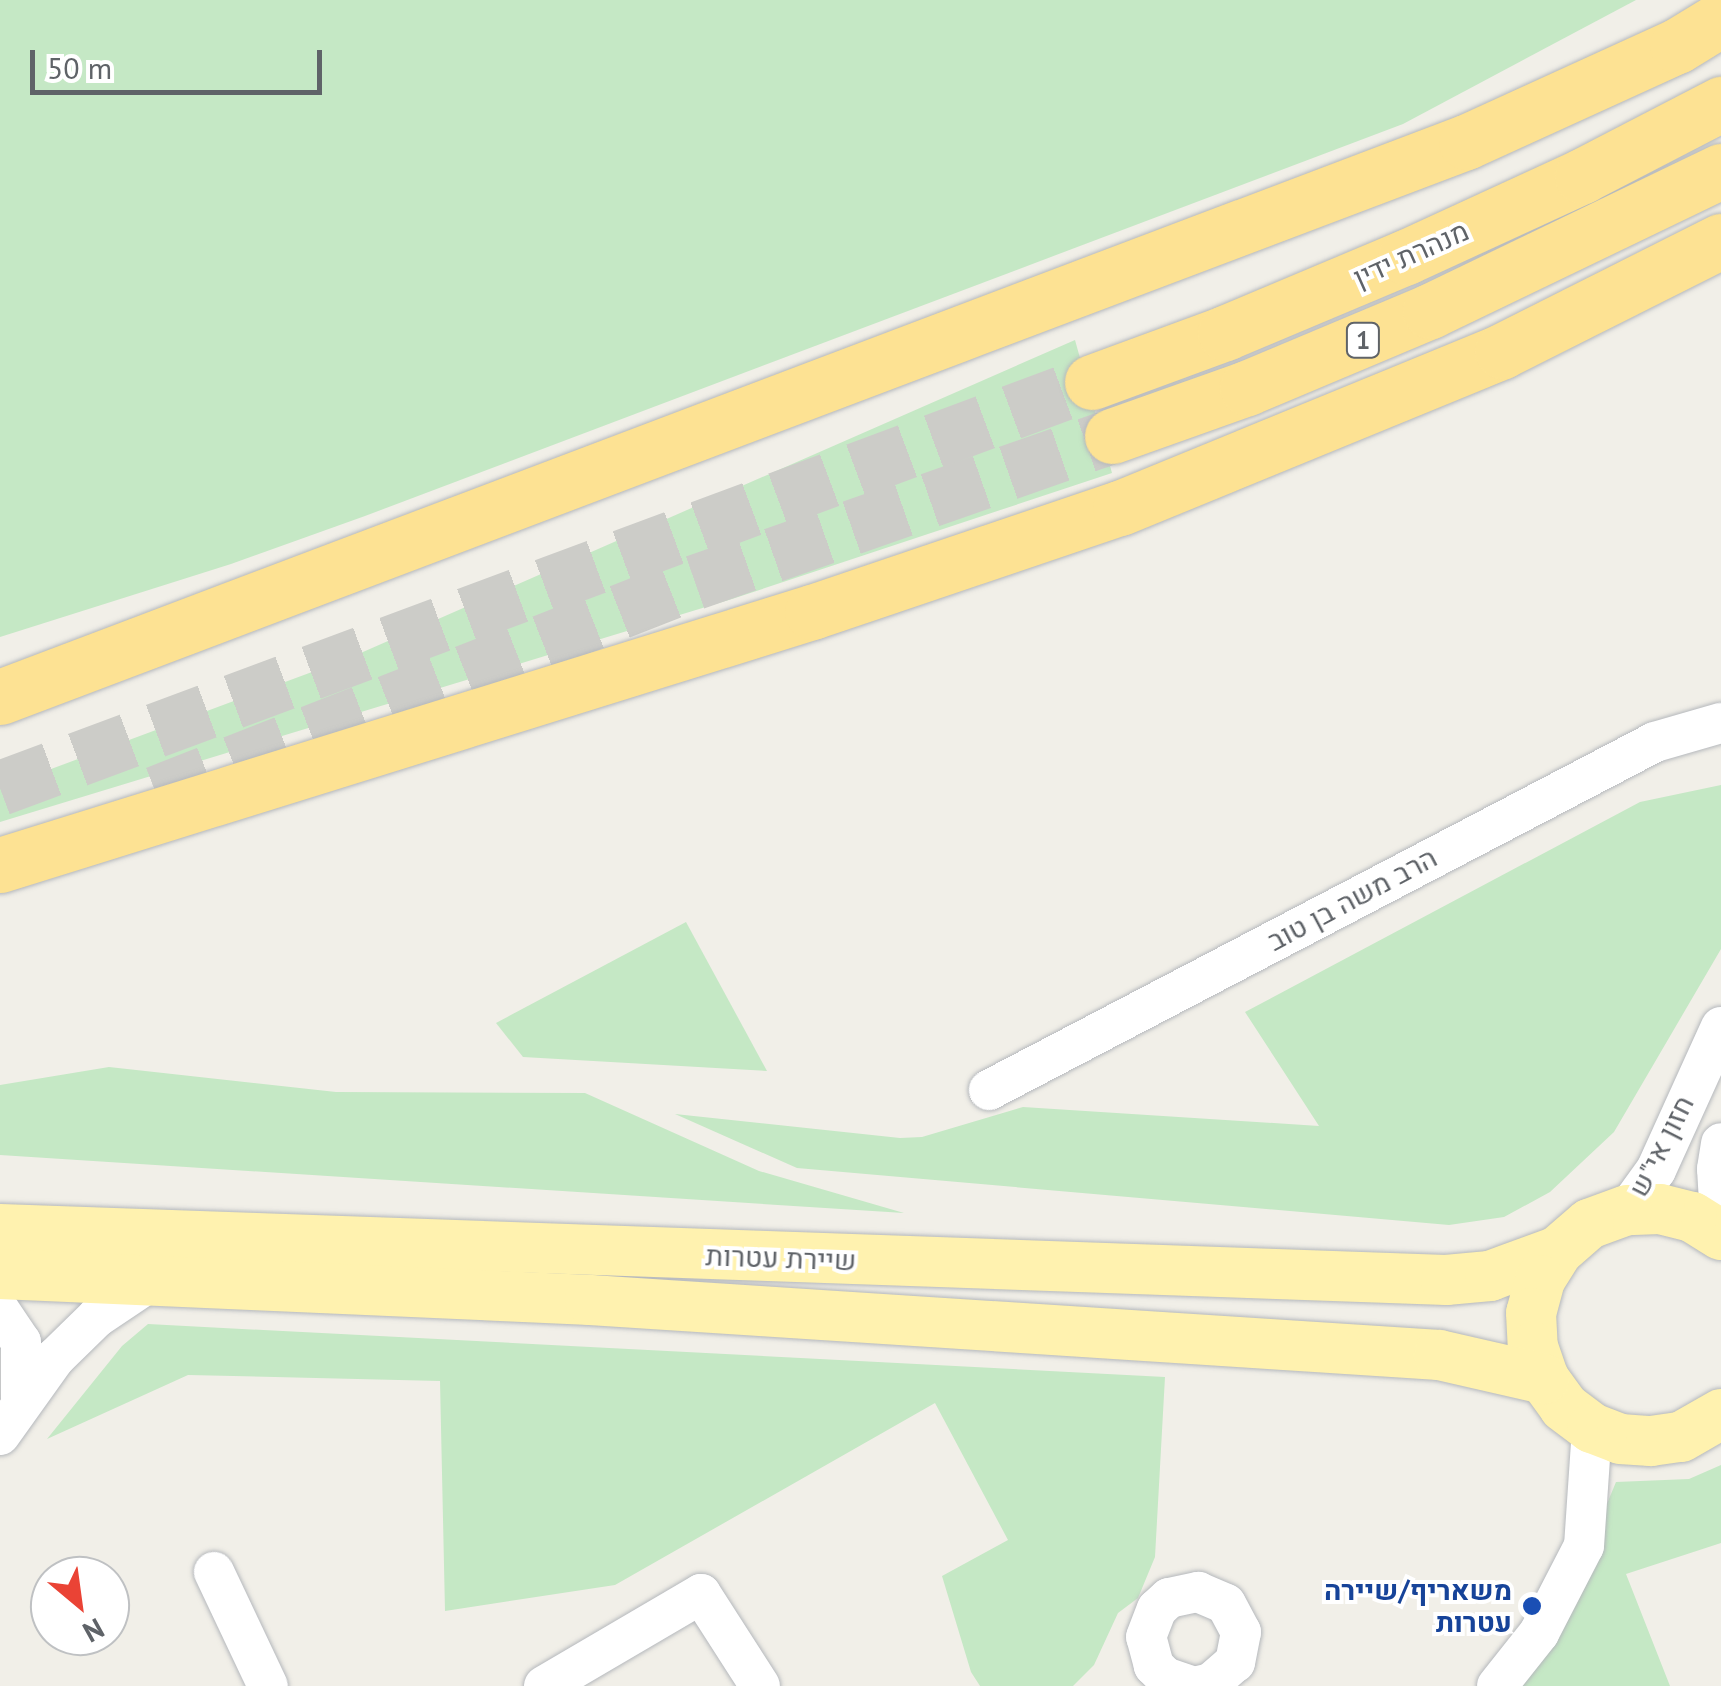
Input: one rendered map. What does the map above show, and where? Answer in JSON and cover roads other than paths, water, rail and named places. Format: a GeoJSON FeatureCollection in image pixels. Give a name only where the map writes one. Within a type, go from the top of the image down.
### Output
{"type":"FeatureCollection","features":[{"type":"Feature","properties":{"kind":"highway"},"geometry":{"type":"LineString","coordinates":[[1466,142],[1691,0]]}},
{"type":"Feature","properties":{"kind":"highway"},"geometry":{"type":"LineString","coordinates":[[0,698],[1466,142],[1678,46],[1721,19]]}},
{"type":"Feature","properties":{"kind":"highway","name":"מנהרת ידין"},"geometry":{"type":"LineString","coordinates":[[1092,382],[1225,333],[1406,257],[1721,104]]}},
{"type":"Feature","properties":{"kind":"highway","name":"1"},"geometry":{"type":"LineString","coordinates":[[1112,436],[1247,388],[1430,311],[1721,171]]}},
{"type":"Feature","properties":{"kind":"highway"},"geometry":{"type":"LineString","coordinates":[[0,865],[830,606],[1120,508],[1502,351],[1721,241]]}},
{"type":"Feature","properties":{"kind":"main road"},"geometry":{"type":"LineString","coordinates":[[1717,1419],[1681,1437],[1650,1442],[1620,1438],[1592,1428],[1564,1407],[1544,1379],[1533,1347],[1532,1313],[1540,1280],[1558,1251],[1589,1224],[1627,1210],[1660,1209],[1692,1217],[1721,1234]]}},
{"type":"Feature","properties":{"kind":"main road","name":"שיירת עטרות"},"geometry":{"type":"LineString","coordinates":[[0,1229],[1446,1280],[1490,1276],[1558,1251]]}},
{"type":"Feature","properties":{"kind":"main road","name":"שיירת עטרות"},"geometry":{"type":"LineString","coordinates":[[0,1274],[590,1300],[1439,1355],[1544,1379]]}},
{"type":"Feature","properties":{"kind":"street","name":"הרב משה בן טוב"},"geometry":{"type":"LineString","coordinates":[[989,1090],[1656,742],[1721,723]]}},
{"type":"Feature","properties":{"kind":"street","name":"חזון אי\"ש"},"geometry":{"type":"LineString","coordinates":[[1627,1210],[1656,1170],[1721,1027]]}},
{"type":"Feature","properties":{"kind":"street","name":"חזון אי\"ש"},"geometry":{"type":"LineString","coordinates":[[1721,1143],[1717,1169],[1721,1234]]}},
{"type":"Feature","properties":{"kind":"street"},"geometry":{"type":"LineString","coordinates":[[11,1418],[55,1358],[97,1317],[151,1280]]}},
{"type":"Feature","properties":{"kind":"street"},"geometry":{"type":"LineString","coordinates":[[0,1311],[21,1342],[11,1418]]}},
{"type":"Feature","properties":{"kind":"street"},"geometry":{"type":"LineString","coordinates":[[1497,1686],[1539,1632],[1584,1546],[1592,1428]]}},
{"type":"Feature","properties":{"kind":"street"},"geometry":{"type":"LineString","coordinates":[[214,1572],[268,1686]]}},
{"type":"Feature","properties":{"kind":"street"},"geometry":{"type":"LineString","coordinates":[[1183,1593],[1214,1596],[1236,1617],[1241,1647],[1225,1674],[1194,1686],[1165,1677],[1142,1676],[1146,1637],[1157,1608],[1183,1593]]}},
{"type":"Feature","properties":{"kind":"street"},"geometry":{"type":"LineString","coordinates":[[544,1686],[701,1594],[760,1686]]}},
{"type":"Feature","properties":{"kind":"tunnel"},"geometry":{"type":"LineString","coordinates":[[0,788],[1092,382]]}},
{"type":"Feature","properties":{"kind":"tunnel"},"geometry":{"type":"LineString","coordinates":[[156,793],[695,582],[1112,436]]}},
{"type":"Feature","properties":{"kind":"place","name":"משאריף/שיירה עטרות"},"geometry":{"type":"Point","coordinates":[1532,1606]}}]}
